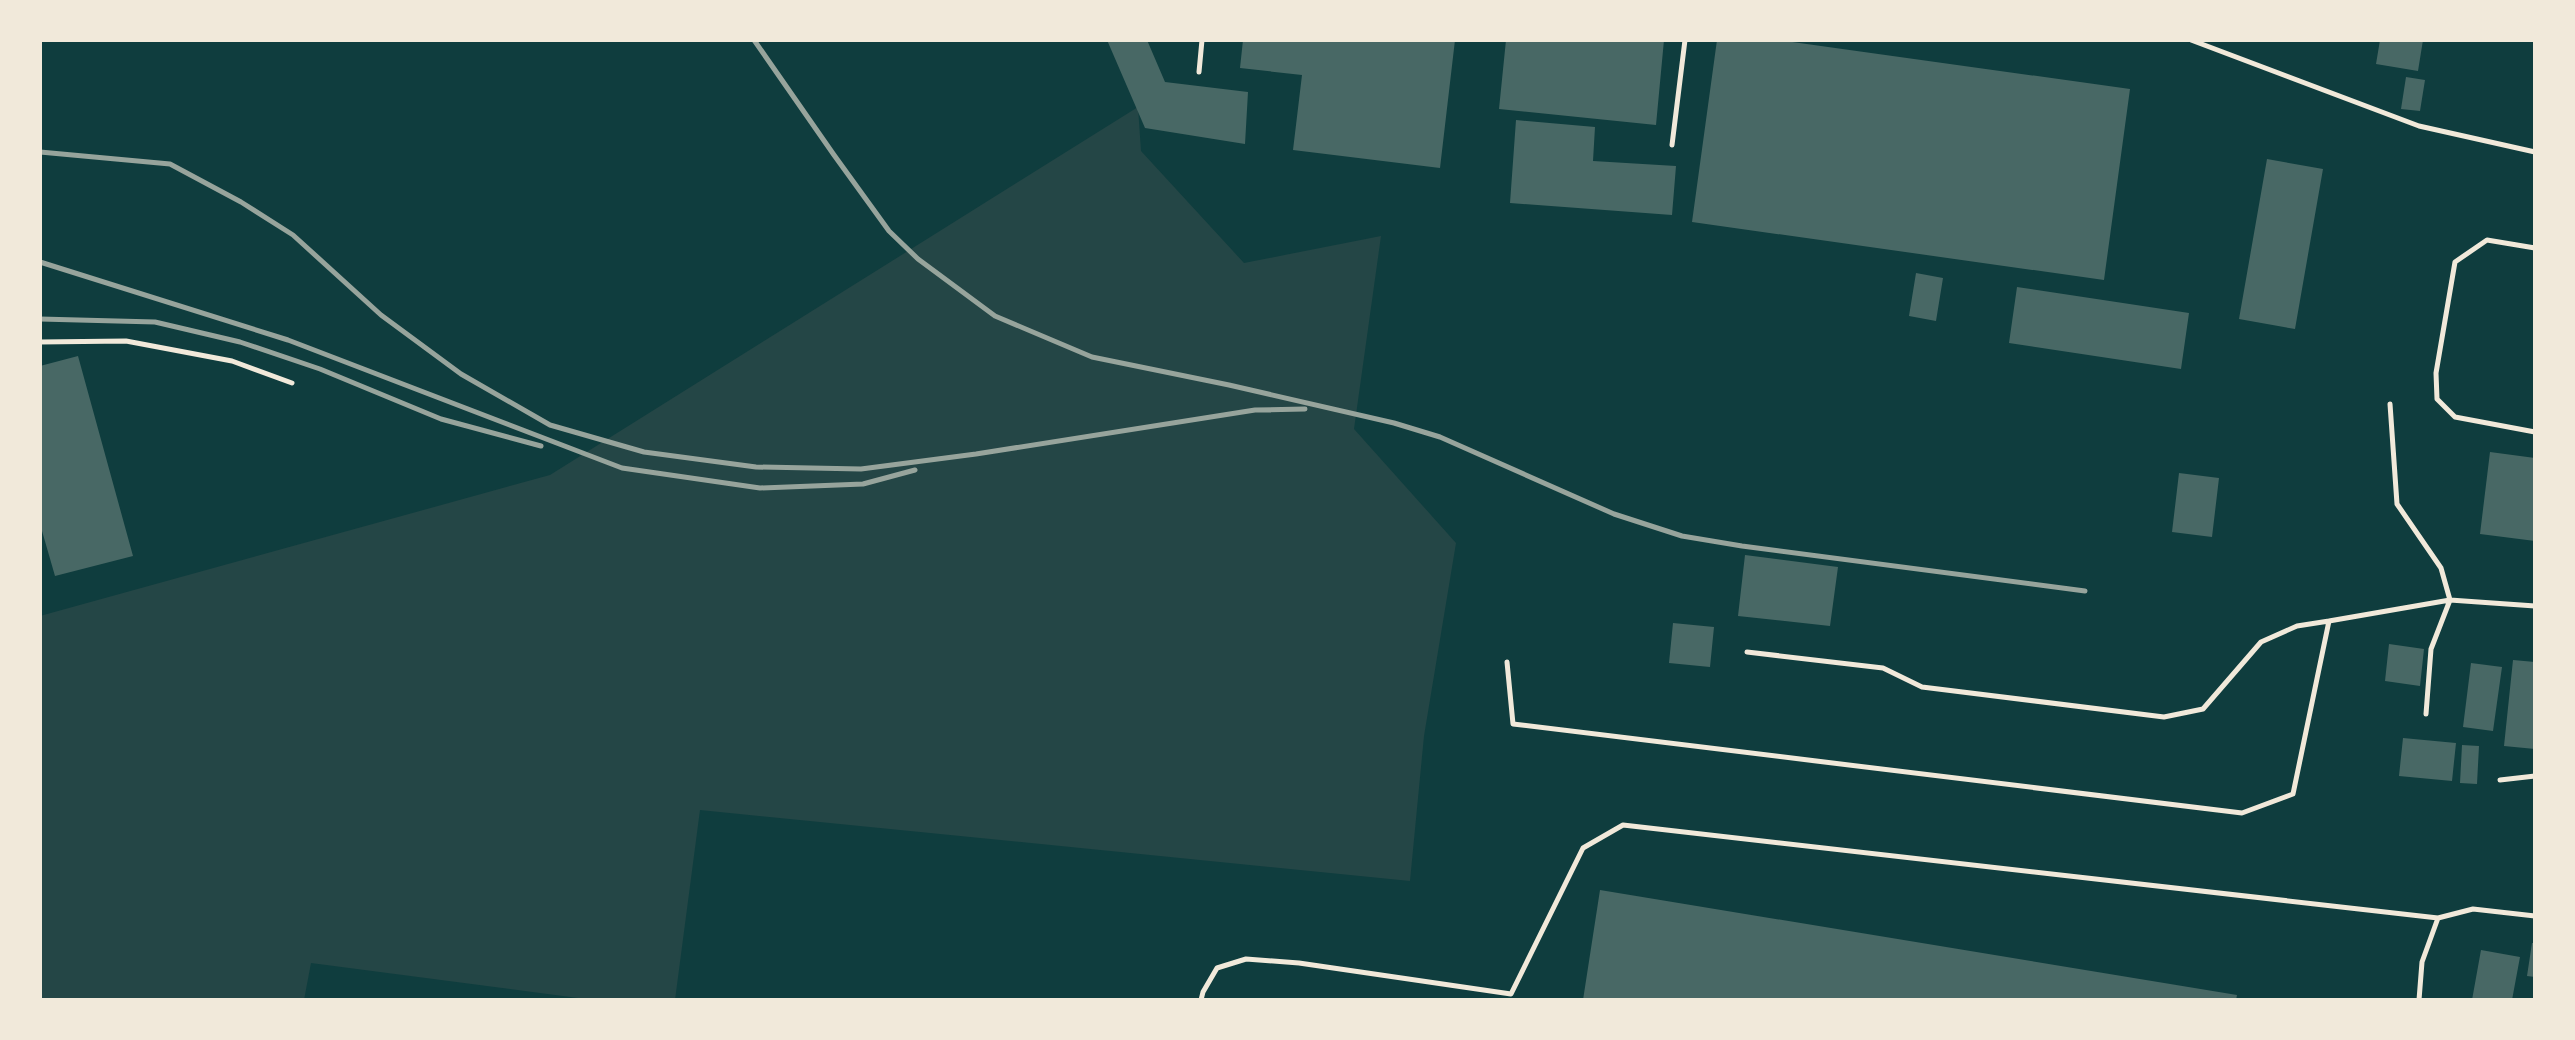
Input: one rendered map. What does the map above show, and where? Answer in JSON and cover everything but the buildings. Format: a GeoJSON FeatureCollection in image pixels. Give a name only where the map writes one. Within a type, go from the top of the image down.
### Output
{"type":"FeatureCollection","features":[{"type":"Feature","properties":{"kind":"lane"},"geometry":{"type":"LineString","coordinates":[[1199,72],[1202,40]]}},
{"type":"Feature","properties":{"kind":"lane"},"geometry":{"type":"LineString","coordinates":[[1672,145],[1685,40]]}},
{"type":"Feature","properties":{"kind":"lane"},"geometry":{"type":"LineString","coordinates":[[2191,40],[2420,125],[2535,152]]}},
{"type":"Feature","properties":{"kind":"lane"},"geometry":{"type":"LineString","coordinates":[[2535,248],[2487,240],[2455,262],[2436,373],[2437,399],[2455,417],[2535,432]]}},
{"type":"Feature","properties":{"kind":"lane"},"geometry":{"type":"LineString","coordinates":[[40,342],[126,341],[232,361],[292,383]]}},
{"type":"Feature","properties":{"kind":"lane"},"geometry":{"type":"LineString","coordinates":[[2390,404],[2397,504],[2441,568],[2450,600],[2431,649],[2426,714]]}},
{"type":"Feature","properties":{"kind":"lane"},"geometry":{"type":"LineString","coordinates":[[1746,652],[1883,668],[1922,687],[2164,717],[2203,709],[2261,642],[2297,626],[2450,600],[2535,606]]}},
{"type":"Feature","properties":{"kind":"lane"},"geometry":{"type":"LineString","coordinates":[[1507,662],[1513,724],[2242,813],[2293,794],[2329,621]]}},
{"type":"Feature","properties":{"kind":"lane"},"geometry":{"type":"LineString","coordinates":[[2500,780],[2535,776]]}},
{"type":"Feature","properties":{"kind":"lane"},"geometry":{"type":"LineString","coordinates":[[1201,1000],[1217,968],[1246,959],[1299,963],[1511,994],[1583,848],[1623,825],[2438,918],[2473,909],[2535,916]]}},
{"type":"Feature","properties":{"kind":"lane"},"geometry":{"type":"LineString","coordinates":[[2419,1000],[2422,961],[2438,918]]}},
{"type":"Feature","properties":{"kind":"shaded area"},"geometry":{"type":"Polygon","coordinates":[[[1138,107],[1141,151],[1244,263],[1381,236],[1354,429],[1456,543],[1424,736],[1410,881],[700,810],[675,1000],[593,1000],[311,963],[304,1000],[40,1000],[40,616],[550,475],[1138,107]]]}},
{"type":"Feature","properties":{"kind":"railway"},"geometry":{"type":"LineString","coordinates":[[754,40],[889,231],[918,259],[995,316],[1092,357],[1394,423],[1440,437],[1614,514],[1682,536],[2085,591]]}},
{"type":"Feature","properties":{"kind":"railway"},"geometry":{"type":"LineString","coordinates":[[40,152],[170,164],[241,202],[293,235],[381,315],[461,374],[550,425],[644,452],[756,467],[861,469],[976,454],[1255,410],[1305,409]]}},
{"type":"Feature","properties":{"kind":"railway"},"geometry":{"type":"LineString","coordinates":[[40,262],[288,340],[622,468],[760,488],[863,484],[915,470]]}},
{"type":"Feature","properties":{"kind":"railway"},"geometry":{"type":"LineString","coordinates":[[40,319],[155,322],[240,342],[320,369],[441,419],[541,446]]}}]}
